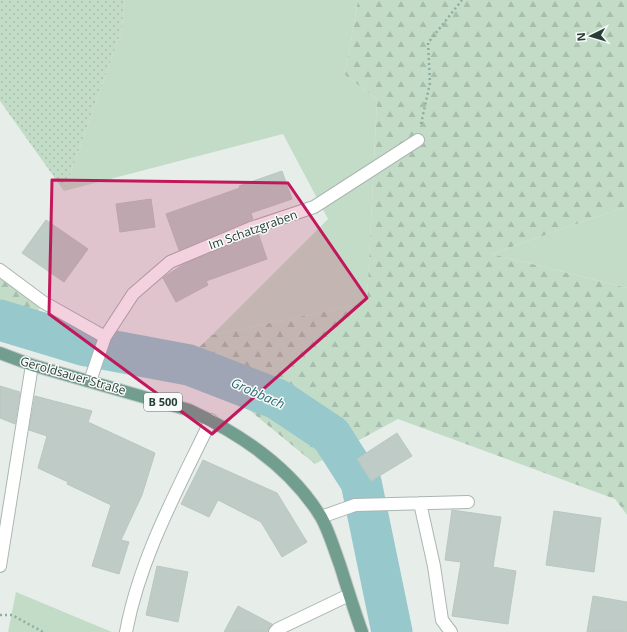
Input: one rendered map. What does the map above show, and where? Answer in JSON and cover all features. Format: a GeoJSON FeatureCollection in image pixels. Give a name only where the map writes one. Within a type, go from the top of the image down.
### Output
{"type":"FeatureCollection","features":[{"type":"Feature","properties":{"kind":"main road","name":"Geroldsauer Straße"},"geometry":{"type":"LineString","coordinates":[[0,353],[32,365],[167,403],[210,420],[257,449],[294,482],[321,517],[331,540],[362,632]]}},
{"type":"Feature","properties":{"kind":"lane","name":"Im Schatzgraben"},"geometry":{"type":"LineString","coordinates":[[90,381],[105,337],[133,294],[170,262],[252,228],[314,207],[418,140]]}},
{"type":"Feature","properties":{"kind":"lane"},"geometry":{"type":"LineString","coordinates":[[0,270],[43,302],[105,337]]}},
{"type":"Feature","properties":{"kind":"lane"},"geometry":{"type":"LineString","coordinates":[[0,566],[32,365]]}},
{"type":"Feature","properties":{"kind":"lane"},"geometry":{"type":"LineString","coordinates":[[126,632],[131,605],[153,541],[210,420]]}},
{"type":"Feature","properties":{"kind":"lane"},"geometry":{"type":"LineString","coordinates":[[321,517],[355,505],[468,502]]}},
{"type":"Feature","properties":{"kind":"lane"},"geometry":{"type":"LineString","coordinates":[[420,503],[434,566],[442,620],[451,632]]}},
{"type":"Feature","properties":{"kind":"lane"},"geometry":{"type":"LineString","coordinates":[[275,632],[278,629],[349,595]]}},
{"type":"Feature","properties":{"kind":"path"},"geometry":{"type":"LineString","coordinates":[[418,140],[430,83],[428,43],[462,0]]}},
{"type":"Feature","properties":{"kind":"path"},"geometry":{"type":"LineString","coordinates":[[0,615],[12,615],[43,632]]}},
{"type":"Feature","properties":{"kind":"highlighted area"},"geometry":{"type":"Polygon","coordinates":[[[52,180],[288,183],[367,298],[212,434],[49,314],[52,180]]]}},
{"type":"Feature","properties":{"kind":"green space"},"geometry":{"type":"Polygon","coordinates":[[[0,0],[125,0],[121,32],[64,191],[0,101],[0,0]]]}},
{"type":"Feature","properties":{"kind":"green space"},"geometry":{"type":"Polygon","coordinates":[[[125,0],[358,0],[345,75],[377,99],[367,303],[212,335],[328,219],[283,134],[64,191],[121,32],[125,0]]]}},
{"type":"Feature","properties":{"kind":"green space"},"geometry":{"type":"Polygon","coordinates":[[[358,0],[627,0],[627,206],[492,254],[627,288],[627,515],[615,499],[398,419],[315,464],[187,359],[212,335],[367,303],[377,99],[345,75],[358,0]]]}},
{"type":"Feature","properties":{"kind":"green space"},"geometry":{"type":"Polygon","coordinates":[[[627,206],[627,288],[492,254],[627,206]]]}},
{"type":"Feature","properties":{"kind":"green space"},"geometry":{"type":"Polygon","coordinates":[[[0,270],[43,302],[31,324],[0,312],[0,270]]]}},
{"type":"Feature","properties":{"kind":"green space"},"geometry":{"type":"Polygon","coordinates":[[[16,592],[112,632],[8,632],[16,592]]]}},
{"type":"Feature","properties":{"kind":"building"},"geometry":{"type":"Polygon","coordinates":[[[282,171],[292,199],[251,213],[253,219],[179,250],[166,214],[240,188],[239,186],[282,171]]]}},
{"type":"Feature","properties":{"kind":"building"},"geometry":{"type":"Polygon","coordinates":[[[151,199],[155,227],[120,232],[116,204],[151,199]]]}},
{"type":"Feature","properties":{"kind":"building"},"geometry":{"type":"Polygon","coordinates":[[[46,220],[88,249],[64,282],[22,253],[46,220]]]}},
{"type":"Feature","properties":{"kind":"building"},"geometry":{"type":"Polygon","coordinates":[[[258,233],[267,259],[206,281],[208,285],[176,302],[163,278],[184,264],[258,233]]]}},
{"type":"Feature","properties":{"kind":"building"},"geometry":{"type":"Polygon","coordinates":[[[0,386],[20,392],[15,424],[0,418],[0,386]]]}},
{"type":"Feature","properties":{"kind":"building"},"geometry":{"type":"Polygon","coordinates":[[[35,396],[92,411],[88,422],[155,453],[142,495],[121,540],[129,542],[119,574],[92,566],[111,505],[38,468],[47,436],[29,430],[35,396]]]}},
{"type":"Feature","properties":{"kind":"building"},"geometry":{"type":"Polygon","coordinates":[[[397,433],[412,456],[371,481],[357,459],[397,433]]]}},
{"type":"Feature","properties":{"kind":"building"},"geometry":{"type":"Polygon","coordinates":[[[203,460],[277,493],[307,542],[282,557],[261,522],[218,500],[209,517],[181,504],[203,460]]]}},
{"type":"Feature","properties":{"kind":"building"},"geometry":{"type":"Polygon","coordinates":[[[452,510],[501,517],[493,567],[516,571],[508,624],[452,616],[461,562],[445,560],[452,510]]]}},
{"type":"Feature","properties":{"kind":"building"},"geometry":{"type":"Polygon","coordinates":[[[554,511],[601,518],[594,572],[546,565],[554,511]]]}},
{"type":"Feature","properties":{"kind":"building"},"geometry":{"type":"Polygon","coordinates":[[[157,566],[188,572],[178,622],[146,615],[157,566]]]}},
{"type":"Feature","properties":{"kind":"building"},"geometry":{"type":"Polygon","coordinates":[[[593,596],[627,602],[627,632],[587,632],[593,596]]]}},
{"type":"Feature","properties":{"kind":"building"},"geometry":{"type":"Polygon","coordinates":[[[238,606],[272,624],[268,632],[224,632],[238,606]]]}},
{"type":"Feature","properties":{"kind":"waterway","name":"Grobbach"},"geometry":{"type":"LineString","coordinates":[[0,320],[82,345],[189,365],[277,399],[331,435],[361,482],[392,632]]}}]}
